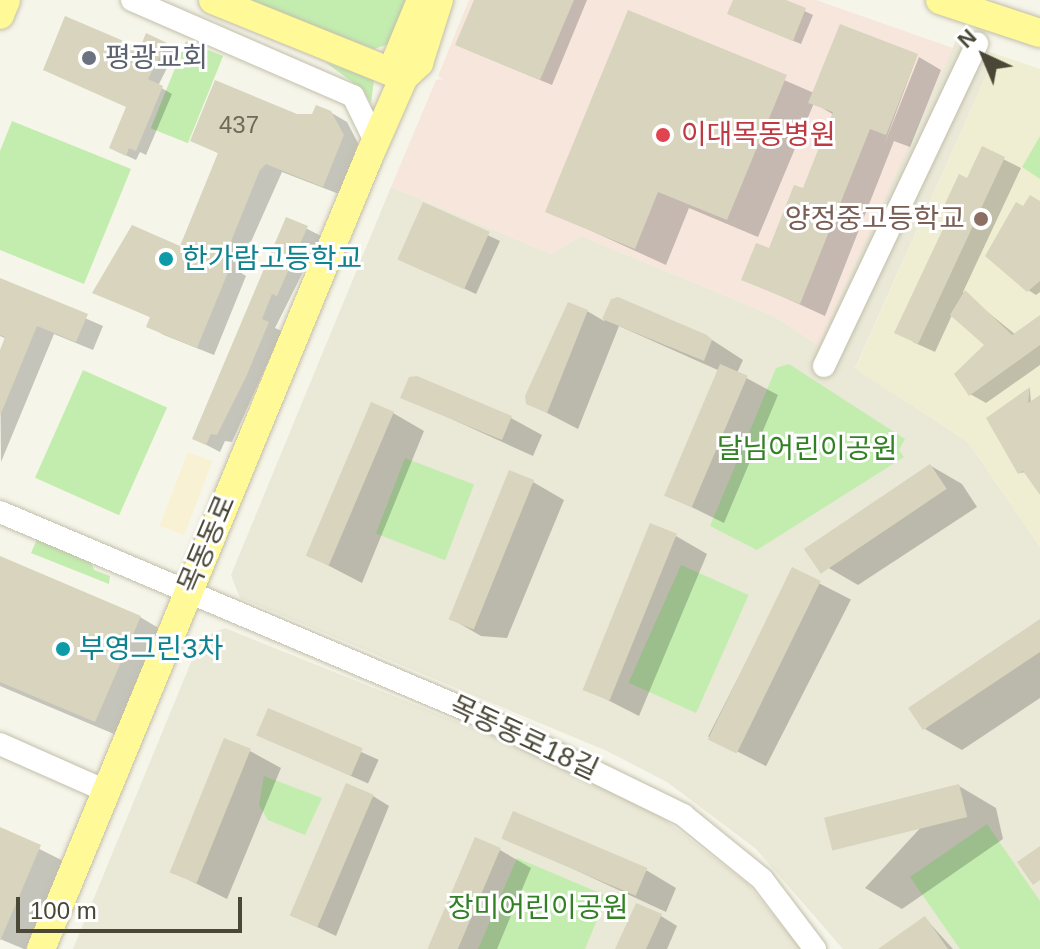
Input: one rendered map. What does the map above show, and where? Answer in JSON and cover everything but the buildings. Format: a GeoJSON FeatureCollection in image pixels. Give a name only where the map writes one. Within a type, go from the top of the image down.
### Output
{"type":"FeatureCollection","features":[{"type":"Feature","properties":{"kind":"main road"},"geometry":{"type":"LineString","coordinates":[[0,15],[6,0]]}},
{"type":"Feature","properties":{"kind":"main road"},"geometry":{"type":"LineString","coordinates":[[213,0],[404,77]]}},
{"type":"Feature","properties":{"kind":"main road","name":"목동동로"},"geometry":{"type":"LineString","coordinates":[[404,77],[397,58],[421,0]]}},
{"type":"Feature","properties":{"kind":"main road","name":"목동동로"},"geometry":{"type":"LineString","coordinates":[[41,949],[375,141],[404,77],[419,63],[439,0]]}},
{"type":"Feature","properties":{"kind":"main road"},"geometry":{"type":"LineString","coordinates":[[940,0],[1040,33]]}},
{"type":"Feature","properties":{"kind":"street"},"geometry":{"type":"LineString","coordinates":[[132,0],[353,96],[375,141]]}},
{"type":"Feature","properties":{"kind":"street"},"geometry":{"type":"LineString","coordinates":[[824,366],[977,44]]}},
{"type":"Feature","properties":{"kind":"street","name":"목동동로18길"},"geometry":{"type":"LineString","coordinates":[[0,512],[474,713],[683,815],[762,879],[815,949]]}},
{"type":"Feature","properties":{"kind":"street"},"geometry":{"type":"LineString","coordinates":[[0,744],[106,791]]}},
{"type":"Feature","properties":{"kind":"shaded area","name":"이대목동병원"},"geometry":{"type":"Polygon","coordinates":[[[469,0],[816,0],[953,48],[818,345],[774,316],[581,236],[551,254],[391,187],[436,80],[443,79],[438,76],[469,0]]]}},
{"type":"Feature","properties":{"kind":"shaded area"},"geometry":{"type":"Polygon","coordinates":[[[956,40],[996,54],[855,368],[968,442],[1040,547],[1040,949],[843,949],[756,849],[667,782],[607,751],[240,598],[231,575],[391,187],[551,254],[581,236],[774,316],[818,345],[956,40]]]}},
{"type":"Feature","properties":{"kind":"shaded area","name":"양정중고등학교"},"geometry":{"type":"Polygon","coordinates":[[[996,54],[1040,69],[1040,547],[968,442],[855,369],[996,54]]]}},
{"type":"Feature","properties":{"kind":"shaded area"},"geometry":{"type":"Polygon","coordinates":[[[188,452],[212,461],[184,535],[160,526],[188,452]]]}},
{"type":"Feature","properties":{"kind":"shaded area"},"geometry":{"type":"Polygon","coordinates":[[[225,628],[515,745],[647,806],[747,883],[801,949],[73,949],[201,638],[225,628]]]}},
{"type":"Feature","properties":{"kind":"green space"},"geometry":{"type":"Polygon","coordinates":[[[246,0],[416,0],[389,44],[374,49],[246,0]]]}},
{"type":"Feature","properties":{"kind":"green space"},"geometry":{"type":"Polygon","coordinates":[[[186,41],[223,56],[188,143],[151,128],[186,41]]]}},
{"type":"Feature","properties":{"kind":"green space"},"geometry":{"type":"Polygon","coordinates":[[[325,62],[374,80],[371,103],[363,90],[325,62]]]}},
{"type":"Feature","properties":{"kind":"green space"},"geometry":{"type":"Polygon","coordinates":[[[12,121],[131,169],[84,284],[0,250],[0,151],[12,121]]]}},
{"type":"Feature","properties":{"kind":"green space"},"geometry":{"type":"Polygon","coordinates":[[[1040,136],[1040,179],[1022,167],[1040,136]]]}},
{"type":"Feature","properties":{"kind":"green space","name":"달님어린이공원"},"geometry":{"type":"Polygon","coordinates":[[[789,364],[905,439],[899,450],[904,457],[757,550],[710,526],[776,368],[789,364]]]}},
{"type":"Feature","properties":{"kind":"green space"},"geometry":{"type":"Polygon","coordinates":[[[83,370],[167,407],[119,515],[35,478],[83,370]]]}},
{"type":"Feature","properties":{"kind":"green space"},"geometry":{"type":"Polygon","coordinates":[[[405,458],[474,485],[445,560],[376,534],[405,458]]]}},
{"type":"Feature","properties":{"kind":"green space"},"geometry":{"type":"Polygon","coordinates":[[[37,539],[91,562],[94,570],[110,576],[109,584],[31,553],[37,539]]]}},
{"type":"Feature","properties":{"kind":"green space"},"geometry":{"type":"Polygon","coordinates":[[[681,565],[749,595],[696,713],[629,683],[681,565]]]}},
{"type":"Feature","properties":{"kind":"green space"},"geometry":{"type":"Polygon","coordinates":[[[264,776],[322,798],[305,835],[268,820],[259,805],[264,776]]]}},
{"type":"Feature","properties":{"kind":"green space"},"geometry":{"type":"Polygon","coordinates":[[[987,824],[1040,901],[1040,949],[960,949],[910,877],[987,824]]]}},
{"type":"Feature","properties":{"kind":"green space","name":"장미어린이공원"},"geometry":{"type":"Polygon","coordinates":[[[517,858],[607,896],[585,949],[478,949],[517,858]]]}},
{"type":"Feature","properties":{"kind":"place","name":"평광교회"},"geometry":{"type":"Point","coordinates":[89,58]}},
{"type":"Feature","properties":{"kind":"place","name":"이대목동병원"},"geometry":{"type":"Point","coordinates":[663,135]}},
{"type":"Feature","properties":{"kind":"place","name":"양정중고등학교"},"geometry":{"type":"Point","coordinates":[981,219]}},
{"type":"Feature","properties":{"kind":"place","name":"한가람고등학교"},"geometry":{"type":"Point","coordinates":[166,259]}},
{"type":"Feature","properties":{"kind":"place","name":"부영그린3차"},"geometry":{"type":"Point","coordinates":[63,649]}}]}
